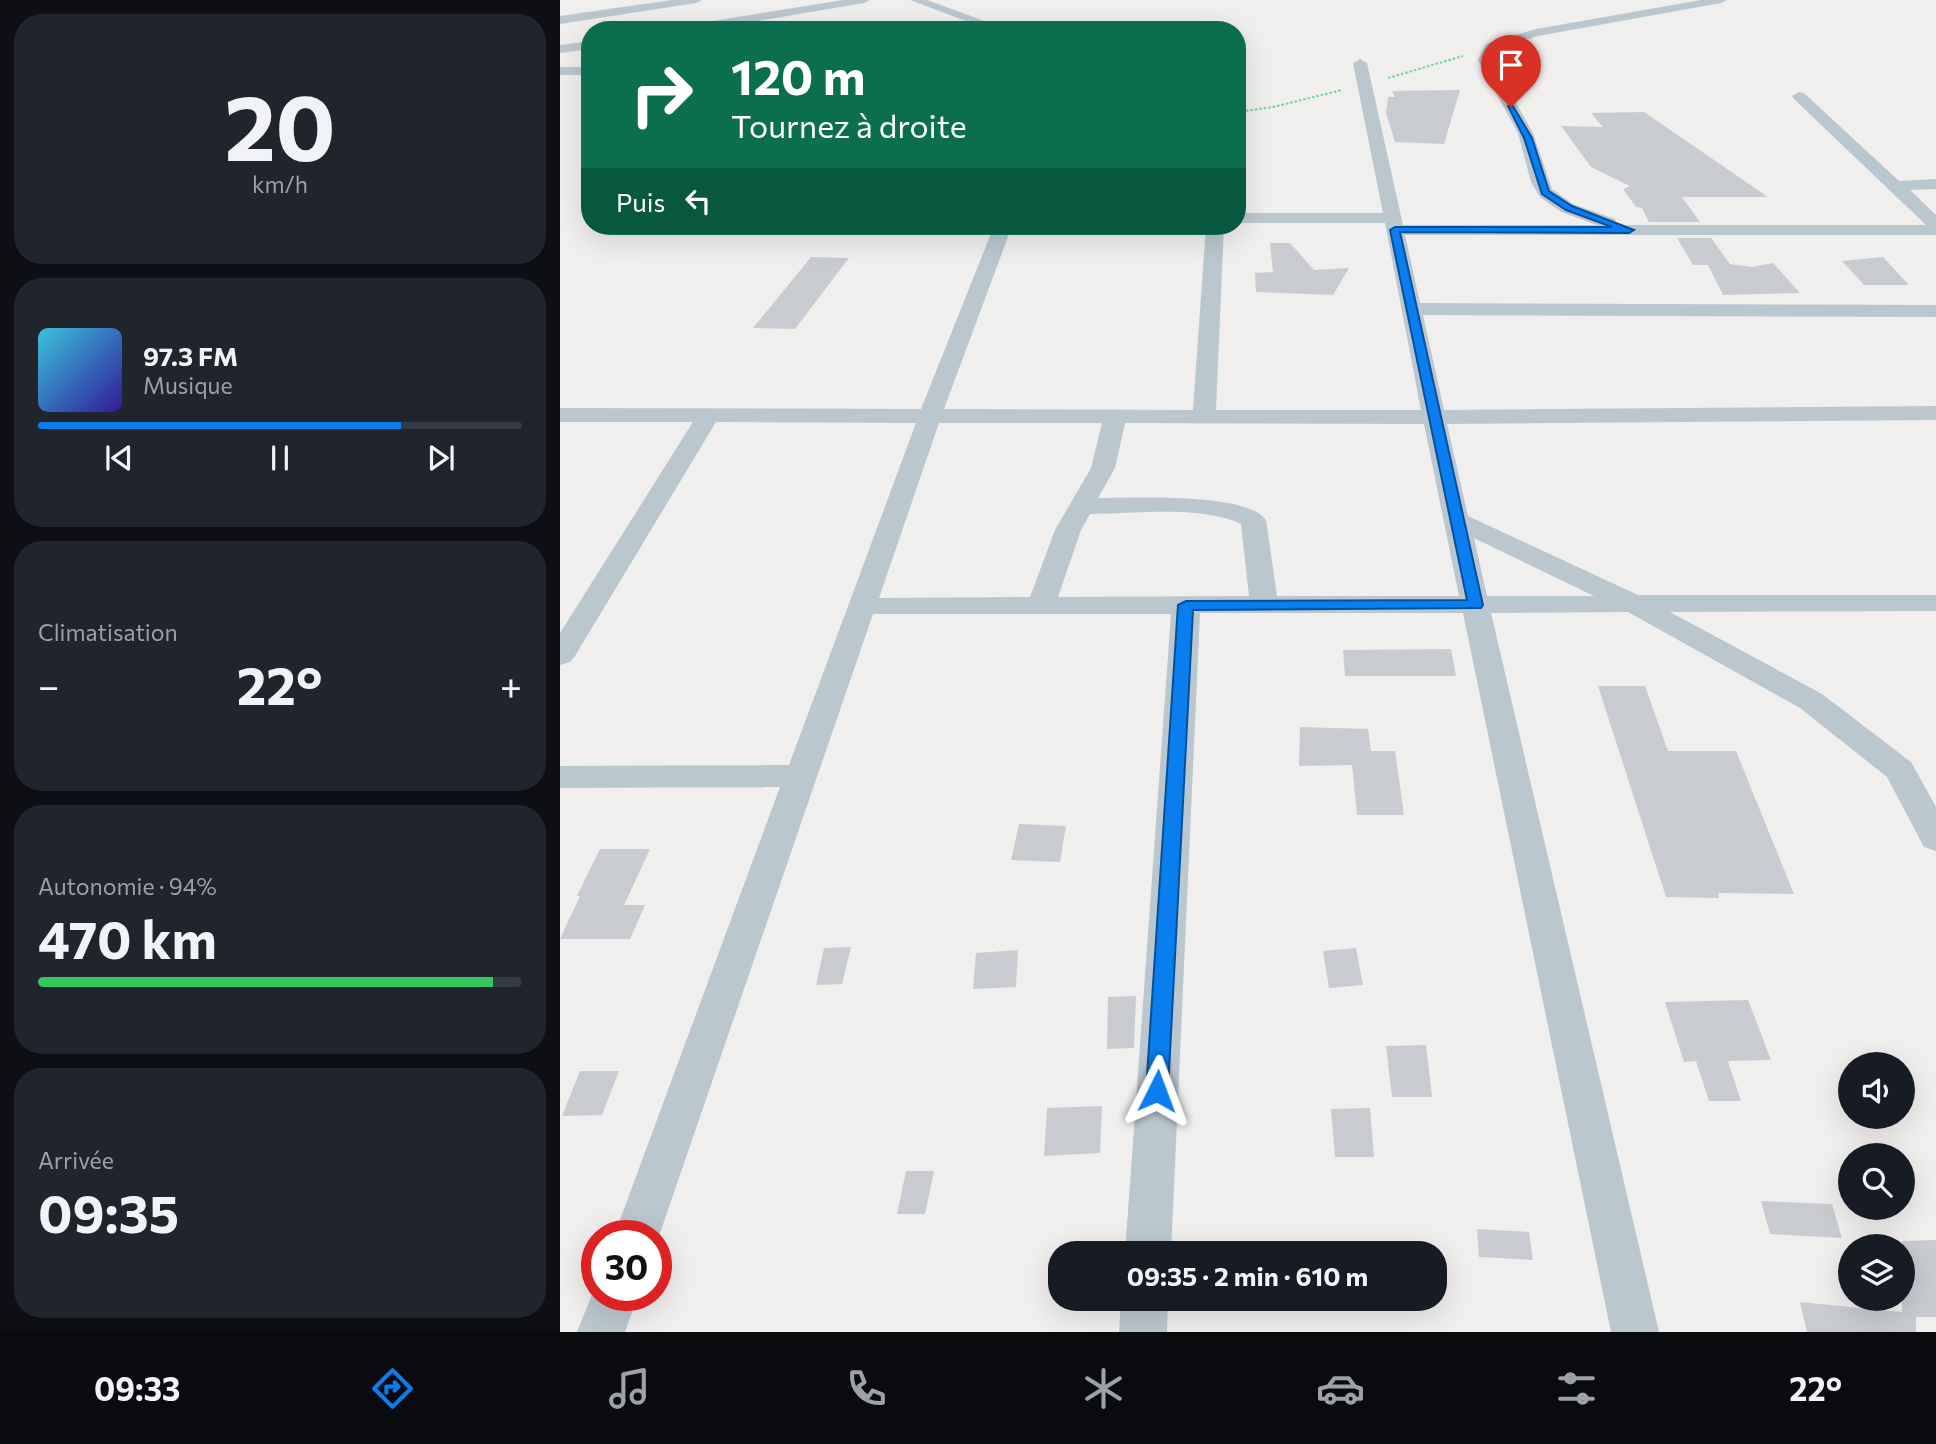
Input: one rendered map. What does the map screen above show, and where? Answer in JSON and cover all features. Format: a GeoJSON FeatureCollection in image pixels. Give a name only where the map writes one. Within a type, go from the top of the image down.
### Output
{"type":"FeatureCollection","features":[{"type":"Feature","properties":{"kind":"street"},"geometry":{"type":"LineString","coordinates":[[560,20],[674,1],[696,0]]}},
{"type":"Feature","properties":{"kind":"street"},"geometry":{"type":"LineString","coordinates":[[736,21],[864,0]]}},
{"type":"Feature","properties":{"kind":"street"},"geometry":{"type":"LineString","coordinates":[[916,0],[977,21]]}},
{"type":"Feature","properties":{"kind":"street"},"geometry":{"type":"LineString","coordinates":[[1629,230],[1569,208],[1545,192],[1528,138],[1502,92],[1498,79],[1485,60],[1491,47],[1536,33],[1721,0]]}},
{"type":"Feature","properties":{"kind":"street"},"geometry":{"type":"LineString","coordinates":[[560,50],[581,46]]}},
{"type":"Feature","properties":{"kind":"street"},"geometry":{"type":"LineString","coordinates":[[1360,63],[1434,417],[1635,1332]]}},
{"type":"Feature","properties":{"kind":"street"},"geometry":{"type":"LineString","coordinates":[[560,71],[581,71]]}},
{"type":"Feature","properties":{"kind":"street"},"geometry":{"type":"LineString","coordinates":[[1799,96],[1936,224]]}},
{"type":"Feature","properties":{"kind":"street"},"geometry":{"type":"LineString","coordinates":[[1895,186],[1936,184]]}},
{"type":"Feature","properties":{"kind":"street"},"geometry":{"type":"LineString","coordinates":[[1246,218],[1629,230],[1936,230]]}},
{"type":"Feature","properties":{"kind":"street"},"geometry":{"type":"LineString","coordinates":[[642,1220],[930,416],[1000,235]]}},
{"type":"Feature","properties":{"kind":"street"},"geometry":{"type":"LineString","coordinates":[[1204,416],[1214,235]]}},
{"type":"Feature","properties":{"kind":"street"},"geometry":{"type":"LineString","coordinates":[[1412,309],[1936,310]]}},
{"type":"Feature","properties":{"kind":"street"},"geometry":{"type":"LineString","coordinates":[[560,415],[1434,417],[1936,413]]}},
{"type":"Feature","properties":{"kind":"street"},"geometry":{"type":"LineString","coordinates":[[560,656],[709,415]]}},
{"type":"Feature","properties":{"kind":"street"},"geometry":{"type":"LineString","coordinates":[[1041,606],[1068,530],[1103,468],[1115,416]]}},
{"type":"Feature","properties":{"kind":"street"},"geometry":{"type":"LineString","coordinates":[[1083,506],[1242,512],[1253,520],[1264,605]]}},
{"type":"Feature","properties":{"kind":"street"},"geometry":{"type":"LineString","coordinates":[[1457,520],[1634,604],[1811,701],[1899,770],[1936,838]]}},
{"type":"Feature","properties":{"kind":"street"},"geometry":{"type":"LineString","coordinates":[[862,606],[1936,603]]}},
{"type":"Feature","properties":{"kind":"street"},"geometry":{"type":"LineString","coordinates":[[1149,1241],[1186,605]]}},
{"type":"Feature","properties":{"kind":"street"},"geometry":{"type":"LineString","coordinates":[[560,777],[800,776]]}},
{"type":"Feature","properties":{"kind":"street"},"geometry":{"type":"LineString","coordinates":[[601,1332],[609,1311]]}},
{"type":"Feature","properties":{"kind":"street"},"geometry":{"type":"LineString","coordinates":[[1143,1332],[1144,1311]]}},
{"type":"Feature","properties":{"kind":"building"},"geometry":{"type":"Polygon","coordinates":[[[1460,90],[1444,144],[1395,142],[1386,113],[1388,97],[1395,97],[1392,91],[1460,90]]]}},
{"type":"Feature","properties":{"kind":"building"},"geometry":{"type":"Polygon","coordinates":[[[1644,112],[1768,197],[1682,197],[1700,222],[1649,222],[1642,208],[1636,207],[1623,189],[1630,186],[1591,167],[1561,126],[1603,127],[1591,113],[1644,112]]]}},
{"type":"Feature","properties":{"kind":"building"},"geometry":{"type":"Polygon","coordinates":[[[1677,238],[1711,238],[1730,264],[1752,267],[1773,263],[1800,293],[1723,295],[1708,265],[1693,265],[1677,238]]]}},
{"type":"Feature","properties":{"kind":"building"},"geometry":{"type":"Polygon","coordinates":[[[1270,243],[1290,243],[1314,270],[1349,268],[1333,295],[1256,292],[1255,273],[1273,272],[1270,243]]]}},
{"type":"Feature","properties":{"kind":"building"},"geometry":{"type":"Polygon","coordinates":[[[811,257],[849,258],[795,329],[753,328],[811,257]]]}},
{"type":"Feature","properties":{"kind":"building"},"geometry":{"type":"Polygon","coordinates":[[[1883,257],[1909,285],[1864,285],[1842,261],[1883,257]]]}},
{"type":"Feature","properties":{"kind":"building"},"geometry":{"type":"Polygon","coordinates":[[[1451,649],[1456,676],[1345,676],[1343,650],[1451,649]]]}},
{"type":"Feature","properties":{"kind":"building"},"geometry":{"type":"Polygon","coordinates":[[[1598,686],[1645,686],[1668,751],[1736,751],[1794,894],[1718,893],[1719,898],[1666,897],[1598,686]]]}},
{"type":"Feature","properties":{"kind":"building"},"geometry":{"type":"Polygon","coordinates":[[[1300,727],[1368,729],[1371,751],[1395,751],[1404,815],[1357,815],[1352,765],[1299,766],[1300,727]]]}},
{"type":"Feature","properties":{"kind":"building"},"geometry":{"type":"Polygon","coordinates":[[[1019,824],[1066,826],[1060,862],[1011,860],[1019,824]]]}},
{"type":"Feature","properties":{"kind":"building"},"geometry":{"type":"Polygon","coordinates":[[[600,849],[650,849],[624,905],[645,905],[630,939],[560,939],[580,896],[577,896],[600,849]]]}},
{"type":"Feature","properties":{"kind":"building"},"geometry":{"type":"Polygon","coordinates":[[[851,947],[842,984],[816,985],[824,948],[851,947]]]}},
{"type":"Feature","properties":{"kind":"building"},"geometry":{"type":"Polygon","coordinates":[[[1356,948],[1363,985],[1329,988],[1323,951],[1356,948]]]}},
{"type":"Feature","properties":{"kind":"building"},"geometry":{"type":"Polygon","coordinates":[[[1018,950],[1016,987],[973,989],[976,953],[1018,950]]]}},
{"type":"Feature","properties":{"kind":"building"},"geometry":{"type":"Polygon","coordinates":[[[1136,996],[1134,1048],[1107,1049],[1108,997],[1136,996]]]}},
{"type":"Feature","properties":{"kind":"building"},"geometry":{"type":"Polygon","coordinates":[[[1748,1000],[1771,1060],[1728,1061],[1741,1101],[1709,1101],[1696,1061],[1684,1062],[1665,1002],[1748,1000]]]}},
{"type":"Feature","properties":{"kind":"building"},"geometry":{"type":"Polygon","coordinates":[[[1426,1045],[1432,1097],[1392,1097],[1386,1046],[1426,1045]]]}},
{"type":"Feature","properties":{"kind":"building"},"geometry":{"type":"Polygon","coordinates":[[[580,1071],[619,1071],[602,1115],[562,1116],[580,1071]]]}},
{"type":"Feature","properties":{"kind":"building"},"geometry":{"type":"Polygon","coordinates":[[[1102,1106],[1100,1153],[1044,1156],[1047,1108],[1102,1106]]]}},
{"type":"Feature","properties":{"kind":"building"},"geometry":{"type":"Polygon","coordinates":[[[1370,1108],[1374,1157],[1335,1157],[1331,1109],[1370,1108]]]}},
{"type":"Feature","properties":{"kind":"building"},"geometry":{"type":"Polygon","coordinates":[[[906,1171],[934,1171],[925,1214],[897,1214],[906,1171]]]}},
{"type":"Feature","properties":{"kind":"building"},"geometry":{"type":"Polygon","coordinates":[[[1761,1201],[1832,1204],[1841,1234],[1838,1234],[1838,1238],[1770,1234],[1761,1201]]]}},
{"type":"Feature","properties":{"kind":"building"},"geometry":{"type":"Polygon","coordinates":[[[1477,1229],[1529,1232],[1533,1260],[1479,1257],[1477,1229]]]}},
{"type":"Feature","properties":{"kind":"building"},"geometry":{"type":"Polygon","coordinates":[[[1936,1240],[1936,1317],[1916,1317],[1916,1332],[1807,1332],[1800,1302],[1838,1306],[1838,1311],[1915,1311],[1915,1241],[1936,1240]]]}},
{"type":"Feature","properties":{"kind":"route"},"geometry":{"type":"LineString","coordinates":[[1157,1091],[1186,605],[1475,605],[1395,230],[1629,230],[1569,208],[1545,192],[1528,138],[1511,107]]}}]}
